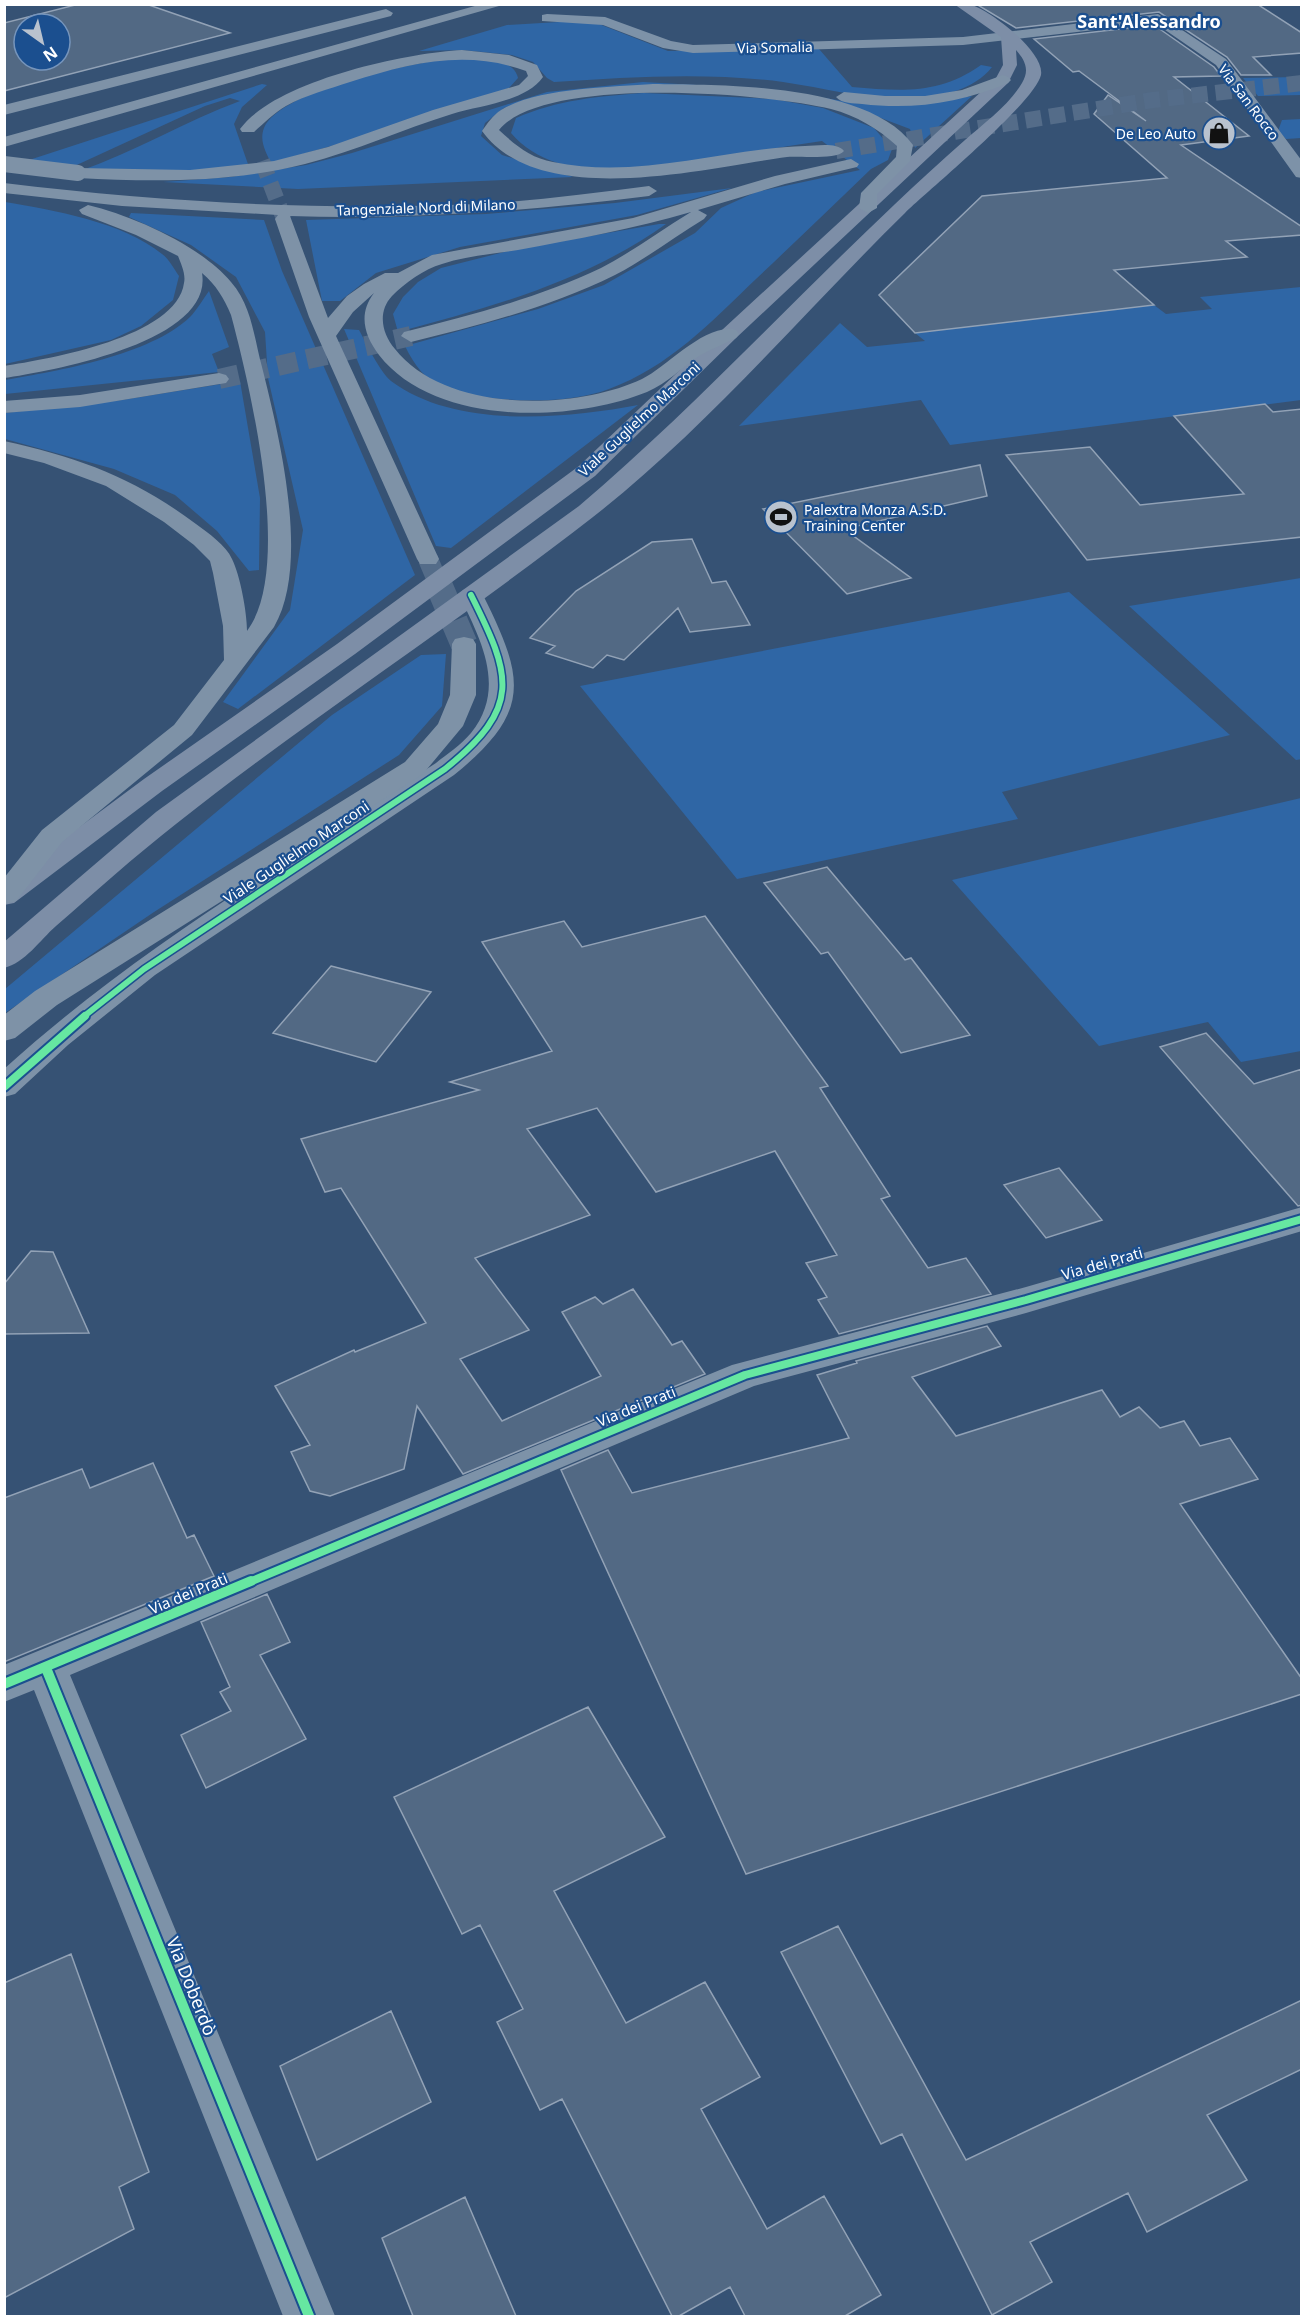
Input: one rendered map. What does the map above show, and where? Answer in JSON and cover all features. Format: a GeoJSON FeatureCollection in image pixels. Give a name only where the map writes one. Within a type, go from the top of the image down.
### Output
{"type":"FeatureCollection","features":[{"type":"Feature","properties":{"kind":"highway"},"geometry":{"type":"LineString","coordinates":[[4,125],[448,4]]}},
{"type":"Feature","properties":{"kind":"highway"},"geometry":{"type":"LineString","coordinates":[[4,142],[499,4]]}},
{"type":"Feature","properties":{"kind":"highway"},"geometry":{"type":"LineString","coordinates":[[56,144],[144,115],[436,34],[515,7]]}},
{"type":"Feature","properties":{"kind":"highway"},"geometry":{"type":"LineString","coordinates":[[4,110],[400,10]]}},
{"type":"Feature","properties":{"kind":"highway"},"geometry":{"type":"LineString","coordinates":[[259,99],[246,113],[255,146],[272,108],[300,93],[407,59],[447,54],[493,55],[514,60],[532,68],[536,78],[524,88],[428,117],[386,134]]}},
{"type":"Feature","properties":{"kind":"highway"},"geometry":{"type":"LineString","coordinates":[[304,74],[353,56]]}},
{"type":"Feature","properties":{"kind":"highway"},"geometry":{"type":"LineString","coordinates":[[4,164],[73,178],[245,170],[301,161],[519,96],[588,83],[664,80],[735,82],[896,102],[958,96],[1003,80]]}},
{"type":"Feature","properties":{"kind":"highway"},"geometry":{"type":"LineString","coordinates":[[844,158],[791,152],[613,173],[567,170],[524,160],[500,145],[490,131],[508,112],[534,102],[573,93],[612,89],[694,88],[774,95],[812,102],[867,116],[894,132],[905,145],[904,158],[869,193],[868,208]]}},
{"type":"Feature","properties":{"kind":"highway"},"geometry":{"type":"LineString","coordinates":[[4,164],[37,151]]}},
{"type":"Feature","properties":{"kind":"highway"},"geometry":{"type":"LineString","coordinates":[[720,181],[844,158]]}},
{"type":"Feature","properties":{"kind":"highway"},"geometry":{"type":"LineString","coordinates":[[327,335],[341,311],[362,294],[376,284],[421,265],[458,254],[635,223],[844,158]]}},
{"type":"Feature","properties":{"kind":"highway","name":"Tangenziale Nord di Milano"},"geometry":{"type":"LineString","coordinates":[[4,174],[73,178],[232,198],[438,198],[580,188],[844,158]]}},
{"type":"Feature","properties":{"kind":"highway","name":"Tangenziale Nord di Milano"},"geometry":{"type":"LineString","coordinates":[[4,188],[29,195],[173,206],[343,211],[478,209],[663,189]]}},
{"type":"Feature","properties":{"kind":"highway"},"geometry":{"type":"LineString","coordinates":[[411,336],[481,318],[580,284],[633,258],[676,229],[745,190]]}},
{"type":"Feature","properties":{"kind":"highway"},"geometry":{"type":"LineString","coordinates":[[4,195],[29,195],[87,210],[138,228],[186,255],[226,286],[243,316],[250,360],[266,419],[279,530],[278,575],[267,618],[236,660],[183,730],[52,836],[5,896]]}},
{"type":"Feature","properties":{"kind":"highway"},"geometry":{"type":"LineString","coordinates":[[284,219],[318,317],[428,559]]}},
{"type":"Feature","properties":{"kind":"highway"},"geometry":{"type":"LineString","coordinates":[[4,372],[43,366],[102,351],[147,333],[179,311],[193,286],[193,273],[186,255]]}},
{"type":"Feature","properties":{"kind":"highway"},"geometry":{"type":"LineString","coordinates":[[421,265],[381,296],[374,309],[376,331],[391,361],[401,370],[436,390],[461,398],[495,405],[528,406],[584,402],[609,397],[657,380],[691,353],[729,334]]}},
{"type":"Feature","properties":{"kind":"highway"},"geometry":{"type":"LineString","coordinates":[[4,407],[80,401],[219,379]]}},
{"type":"Feature","properties":{"kind":"highway"},"geometry":{"type":"LineString","coordinates":[[4,447],[51,458],[114,481],[172,517],[202,540],[221,559],[225,573],[235,626],[236,660]]}},
{"type":"Feature","properties":{"kind":"highway"},"geometry":{"type":"LineString","coordinates":[[4,1030],[46,998],[414,768],[450,726],[463,695],[464,644]]}},
{"type":"Feature","properties":{"kind":"main road"},"geometry":{"type":"LineString","coordinates":[[4,959],[42,923],[166,818],[587,511],[640,467],[730,382],[908,200],[1005,111],[1030,83],[1035,71],[1033,59],[1022,46],[961,4]]}},
{"type":"Feature","properties":{"kind":"main road"},"geometry":{"type":"LineString","coordinates":[[1003,80],[1010,65],[1008,37]]}},
{"type":"Feature","properties":{"kind":"main road","name":"Viale Guglielmo Marconi"},"geometry":{"type":"LineString","coordinates":[[5,896],[153,785],[346,649],[587,471],[729,334],[868,208],[1003,80]]}},
{"type":"Feature","properties":{"kind":"street","name":"Via Somalia"},"geometry":{"type":"LineString","coordinates":[[547,18],[605,21],[668,45],[693,49],[1008,37],[1161,11]]}},
{"type":"Feature","properties":{"kind":"street","name":"Via San Rocco"},"geometry":{"type":"LineString","coordinates":[[1161,11],[1221,62],[1302,173]]}},
{"type":"Feature","properties":{"kind":"street"},"geometry":{"type":"LineString","coordinates":[[1280,144],[1302,143]]}},
{"type":"Feature","properties":{"kind":"street","name":"Viale Guglielmo Marconi"},"geometry":{"type":"LineString","coordinates":[[4,1087],[57,1038],[144,969],[446,769],[480,740],[501,707],[504,674],[496,645],[471,595]]}},
{"type":"Feature","properties":{"kind":"street","name":"Via dei Prati"},"geometry":{"type":"LineString","coordinates":[[4,1684],[745,1375],[1015,1303],[1302,1219]]}},
{"type":"Feature","properties":{"kind":"street","name":"Via Doberdò"},"geometry":{"type":"LineString","coordinates":[[46,1668],[309,2316]]}},
{"type":"Feature","properties":{"kind":"shaded area"},"geometry":{"type":"Polygon","coordinates":[[[576,21],[599,24],[668,51],[819,49],[852,87],[919,89],[950,82],[981,65],[992,67],[976,82],[955,91],[921,98],[894,99],[862,96],[783,82],[726,77],[640,77],[554,82],[547,78],[533,62],[512,55],[463,50],[419,51],[507,25],[576,21]]]}},
{"type":"Feature","properties":{"kind":"shaded area"},"geometry":{"type":"Polygon","coordinates":[[[455,58],[501,62],[509,65],[518,78],[509,88],[370,135],[271,163],[263,142],[264,128],[275,114],[295,102],[350,80],[411,65],[455,58]]]}},
{"type":"Feature","properties":{"kind":"shaded area"},"geometry":{"type":"Polygon","coordinates":[[[1301,77],[1301,95],[1258,96],[1243,78],[1301,77]]]}},
{"type":"Feature","properties":{"kind":"shaded area"},"geometry":{"type":"Polygon","coordinates":[[[643,82],[768,89],[862,104],[919,104],[972,96],[915,148],[910,129],[857,109],[812,99],[633,86],[587,89],[537,97],[504,108],[485,123],[481,136],[502,155],[573,177],[298,189],[163,182],[230,177],[306,165],[352,153],[547,92],[643,82]]]}},
{"type":"Feature","properties":{"kind":"shaded area"},"geometry":{"type":"Polygon","coordinates":[[[262,84],[267,85],[242,107],[234,124],[249,167],[201,172],[80,171],[240,101],[230,98],[205,106],[68,169],[23,162],[262,84]]]}},
{"type":"Feature","properties":{"kind":"shaded area"},"geometry":{"type":"Polygon","coordinates":[[[644,93],[773,99],[823,108],[874,128],[892,149],[888,160],[871,169],[706,327],[670,356],[631,380],[609,389],[581,396],[536,400],[463,394],[430,380],[421,371],[405,346],[538,309],[604,285],[695,233],[721,208],[756,192],[860,170],[822,141],[666,166],[609,170],[581,168],[555,162],[531,151],[511,133],[516,118],[547,107],[595,97],[644,93]]]}},
{"type":"Feature","properties":{"kind":"shaded area"},"geometry":{"type":"Polygon","coordinates":[[[1301,119],[1301,138],[1286,139],[1278,131],[1282,120],[1301,119]]]}},
{"type":"Feature","properties":{"kind":"shaded area"},"geometry":{"type":"Polygon","coordinates":[[[732,188],[637,215],[460,247],[376,273],[340,301],[322,301],[306,220],[486,214],[615,203],[732,188]]]}},
{"type":"Feature","properties":{"kind":"shaded area"},"geometry":{"type":"Polygon","coordinates":[[[5,202],[87,219],[146,243],[165,256],[179,276],[173,300],[141,326],[111,340],[5,364],[5,202]]]}},
{"type":"Feature","properties":{"kind":"shaded area"},"geometry":{"type":"Polygon","coordinates":[[[131,213],[264,220],[282,271],[415,575],[238,709],[223,702],[290,610],[303,530],[268,378],[265,332],[236,277],[191,245],[129,217],[131,213]]]}},
{"type":"Feature","properties":{"kind":"shaded area"},"geometry":{"type":"Polygon","coordinates":[[[666,224],[635,244],[571,277],[503,302],[398,332],[393,314],[403,297],[418,282],[441,268],[516,249],[666,224]]]}},
{"type":"Feature","properties":{"kind":"shaded area"},"geometry":{"type":"Polygon","coordinates":[[[1301,287],[1301,400],[950,445],[921,400],[739,426],[840,323],[867,347],[925,341],[915,333],[1154,305],[1166,314],[1212,309],[1200,297],[1301,287]]]}},
{"type":"Feature","properties":{"kind":"shaded area"},"geometry":{"type":"Polygon","coordinates":[[[209,291],[229,347],[212,354],[219,372],[5,394],[5,380],[76,366],[152,342],[190,317],[209,291]]]}},
{"type":"Feature","properties":{"kind":"shaded area"},"geometry":{"type":"Polygon","coordinates":[[[344,329],[359,330],[378,364],[391,381],[417,396],[446,407],[478,413],[544,416],[577,414],[638,405],[451,548],[436,546],[344,329]]]}},
{"type":"Feature","properties":{"kind":"shaded area"},"geometry":{"type":"Polygon","coordinates":[[[240,381],[260,498],[259,570],[249,571],[217,531],[175,495],[114,469],[5,439],[5,413],[122,400],[240,381]]]}},
{"type":"Feature","properties":{"kind":"shaded area"},"geometry":{"type":"Polygon","coordinates":[[[1301,578],[1302,759],[1296,760],[1129,606],[1301,578]]]}},
{"type":"Feature","properties":{"kind":"shaded area"},"geometry":{"type":"Polygon","coordinates":[[[1069,592],[1230,735],[1002,792],[1018,819],[737,879],[580,686],[1069,592]]]}},
{"type":"Feature","properties":{"kind":"shaded area"},"geometry":{"type":"Polygon","coordinates":[[[446,654],[442,706],[399,755],[154,912],[5,1013],[5,989],[332,715],[421,655],[446,654]]]}},
{"type":"Feature","properties":{"kind":"shaded area"},"geometry":{"type":"Polygon","coordinates":[[[1301,798],[1301,1051],[1241,1062],[1208,1022],[1099,1046],[952,880],[1301,798]]]}},
{"type":"Feature","properties":{"kind":"building"},"geometry":{"type":"Polygon","coordinates":[[[79,4],[146,4],[230,33],[4,91],[4,23],[12,21],[12,72],[72,72],[72,12],[47,12],[79,4]]]}},
{"type":"Feature","properties":{"kind":"building"},"geometry":{"type":"Polygon","coordinates":[[[976,4],[1257,4],[1302,33],[1302,53],[1253,57],[1271,75],[1241,75],[1227,57],[1159,12],[1016,28],[976,4]]]}},
{"type":"Feature","properties":{"kind":"building"},"geometry":{"type":"Polygon","coordinates":[[[1154,25],[1214,67],[1221,76],[1174,77],[1249,136],[1181,145],[1302,227],[1302,235],[1226,241],[1247,257],[1114,270],[1154,305],[915,333],[879,295],[982,196],[1167,178],[1094,114],[1108,95],[1146,121],[1079,71],[1073,72],[1034,39],[1154,25]]]}},
{"type":"Feature","properties":{"kind":"building"},"geometry":{"type":"Polygon","coordinates":[[[1265,404],[1273,412],[1302,409],[1302,537],[1087,560],[1006,455],[1090,447],[1140,505],[1244,494],[1174,416],[1265,404]]]}},
{"type":"Feature","properties":{"kind":"building"},"geometry":{"type":"Polygon","coordinates":[[[980,465],[987,496],[844,529],[911,578],[847,594],[763,509],[980,465]]]}},
{"type":"Feature","properties":{"kind":"building"},"geometry":{"type":"Polygon","coordinates":[[[692,539],[712,583],[726,581],[750,625],[690,632],[678,608],[624,660],[607,655],[593,668],[546,653],[555,646],[530,638],[576,591],[652,542],[692,539]]]}},
{"type":"Feature","properties":{"kind":"building"},"geometry":{"type":"Polygon","coordinates":[[[827,867],[905,960],[911,958],[970,1035],[901,1053],[828,952],[821,954],[764,883],[827,867]]]}},
{"type":"Feature","properties":{"kind":"building"},"geometry":{"type":"Polygon","coordinates":[[[705,916],[828,1086],[820,1088],[890,1196],[881,1199],[928,1268],[966,1258],[991,1294],[839,1334],[818,1300],[827,1297],[806,1263],[837,1255],[775,1151],[656,1192],[597,1108],[527,1129],[590,1215],[475,1258],[529,1330],[460,1359],[502,1421],[601,1376],[562,1312],[595,1297],[603,1304],[633,1289],[672,1345],[682,1341],[705,1374],[463,1474],[417,1406],[404,1469],[330,1496],[310,1491],[291,1452],[310,1445],[275,1386],[354,1350],[355,1352],[426,1323],[341,1188],[325,1192],[301,1139],[479,1090],[450,1082],[552,1051],[482,942],[564,921],[582,947],[705,916]]]}},
{"type":"Feature","properties":{"kind":"building"},"geometry":{"type":"Polygon","coordinates":[[[331,966],[431,992],[376,1062],[273,1033],[331,966]]]}},
{"type":"Feature","properties":{"kind":"building"},"geometry":{"type":"Polygon","coordinates":[[[1206,1033],[1254,1084],[1302,1069],[1302,1205],[1298,1206],[1160,1047],[1206,1033]]]}},
{"type":"Feature","properties":{"kind":"building"},"geometry":{"type":"Polygon","coordinates":[[[1059,1168],[1102,1220],[1046,1238],[1004,1185],[1059,1168]]]}},
{"type":"Feature","properties":{"kind":"building"},"geometry":{"type":"Polygon","coordinates":[[[31,1251],[53,1252],[89,1333],[4,1334],[4,1284],[31,1251]]]}},
{"type":"Feature","properties":{"kind":"building"},"geometry":{"type":"Polygon","coordinates":[[[987,1326],[1001,1346],[912,1377],[956,1436],[1102,1390],[1120,1417],[1139,1407],[1160,1428],[1184,1421],[1200,1446],[1230,1438],[1258,1479],[1180,1504],[1302,1679],[1302,1694],[746,1874],[561,1470],[608,1450],[632,1493],[849,1438],[817,1375],[857,1363],[856,1361],[987,1326]]]}},
{"type":"Feature","properties":{"kind":"building"},"geometry":{"type":"Polygon","coordinates":[[[153,1463],[187,1538],[194,1535],[214,1576],[4,1662],[4,1498],[82,1469],[90,1488],[153,1463]]]}},
{"type":"Feature","properties":{"kind":"building"},"geometry":{"type":"Polygon","coordinates":[[[267,1594],[290,1642],[260,1655],[306,1739],[206,1788],[181,1735],[231,1711],[220,1692],[230,1687],[201,1622],[267,1594]]]}},
{"type":"Feature","properties":{"kind":"building"},"geometry":{"type":"Polygon","coordinates":[[[588,1707],[665,1837],[554,1891],[626,2023],[705,1982],[760,2077],[701,2109],[767,2229],[824,2196],[881,2295],[845,2316],[745,2316],[730,2287],[679,2316],[672,2316],[562,2099],[540,2110],[497,2022],[523,2009],[480,1925],[462,1934],[394,1797],[588,1707]]]}},
{"type":"Feature","properties":{"kind":"building"},"geometry":{"type":"Polygon","coordinates":[[[838,1926],[966,2160],[1302,2000],[1302,2069],[1207,2115],[1247,2180],[1147,2232],[1128,2193],[1030,2242],[1052,2282],[992,2315],[902,2134],[881,2144],[781,1952],[838,1926]]]}},
{"type":"Feature","properties":{"kind":"building"},"geometry":{"type":"Polygon","coordinates":[[[71,1954],[149,2172],[119,2187],[134,2229],[4,2298],[4,1983],[71,1954]]]}},
{"type":"Feature","properties":{"kind":"building"},"geometry":{"type":"Polygon","coordinates":[[[391,2011],[431,2102],[317,2160],[280,2066],[391,2011]]]}},
{"type":"Feature","properties":{"kind":"building"},"geometry":{"type":"Polygon","coordinates":[[[465,2197],[516,2316],[413,2316],[382,2238],[465,2197]]]}},
{"type":"Feature","properties":{"kind":"tunnel"},"geometry":{"type":"LineString","coordinates":[[836,151],[1153,100],[1302,83]]}},
{"type":"Feature","properties":{"kind":"tunnel"},"geometry":{"type":"LineString","coordinates":[[262,161],[284,219]]}},
{"type":"Feature","properties":{"kind":"tunnel"},"geometry":{"type":"LineString","coordinates":[[219,379],[411,336]]}},
{"type":"Feature","properties":{"kind":"tunnel"},"geometry":{"type":"LineString","coordinates":[[428,559],[439,585]]}},
{"type":"Feature","properties":{"kind":"tunnel"},"geometry":{"type":"LineString","coordinates":[[438,583],[464,644]]}},
{"type":"Feature","properties":{"kind":"cycle path"},"geometry":{"type":"LineString","coordinates":[[4,1087],[57,1038],[144,969],[445,769],[480,739],[493,720],[500,702],[503,684],[496,650],[471,595]]}},
{"type":"Feature","properties":{"kind":"cycle path"},"geometry":{"type":"LineString","coordinates":[[4,1684],[745,1375],[1026,1300],[1302,1219]]}},
{"type":"Feature","properties":{"kind":"cycle path"},"geometry":{"type":"LineString","coordinates":[[46,1668],[309,2316]]}},
{"type":"Feature","properties":{"kind":"place","name":"De Leo Auto"},"geometry":{"type":"Point","coordinates":[1219,133]}},
{"type":"Feature","properties":{"kind":"place","name":"Palextra Monza A.S.D. Training Center"},"geometry":{"type":"Point","coordinates":[781,517]}},
{"type":"Feature","properties":{"kind":"district","name":"Sant'Alessandro"},"geometry":{"type":"Point","coordinates":[1149,21]}}]}
